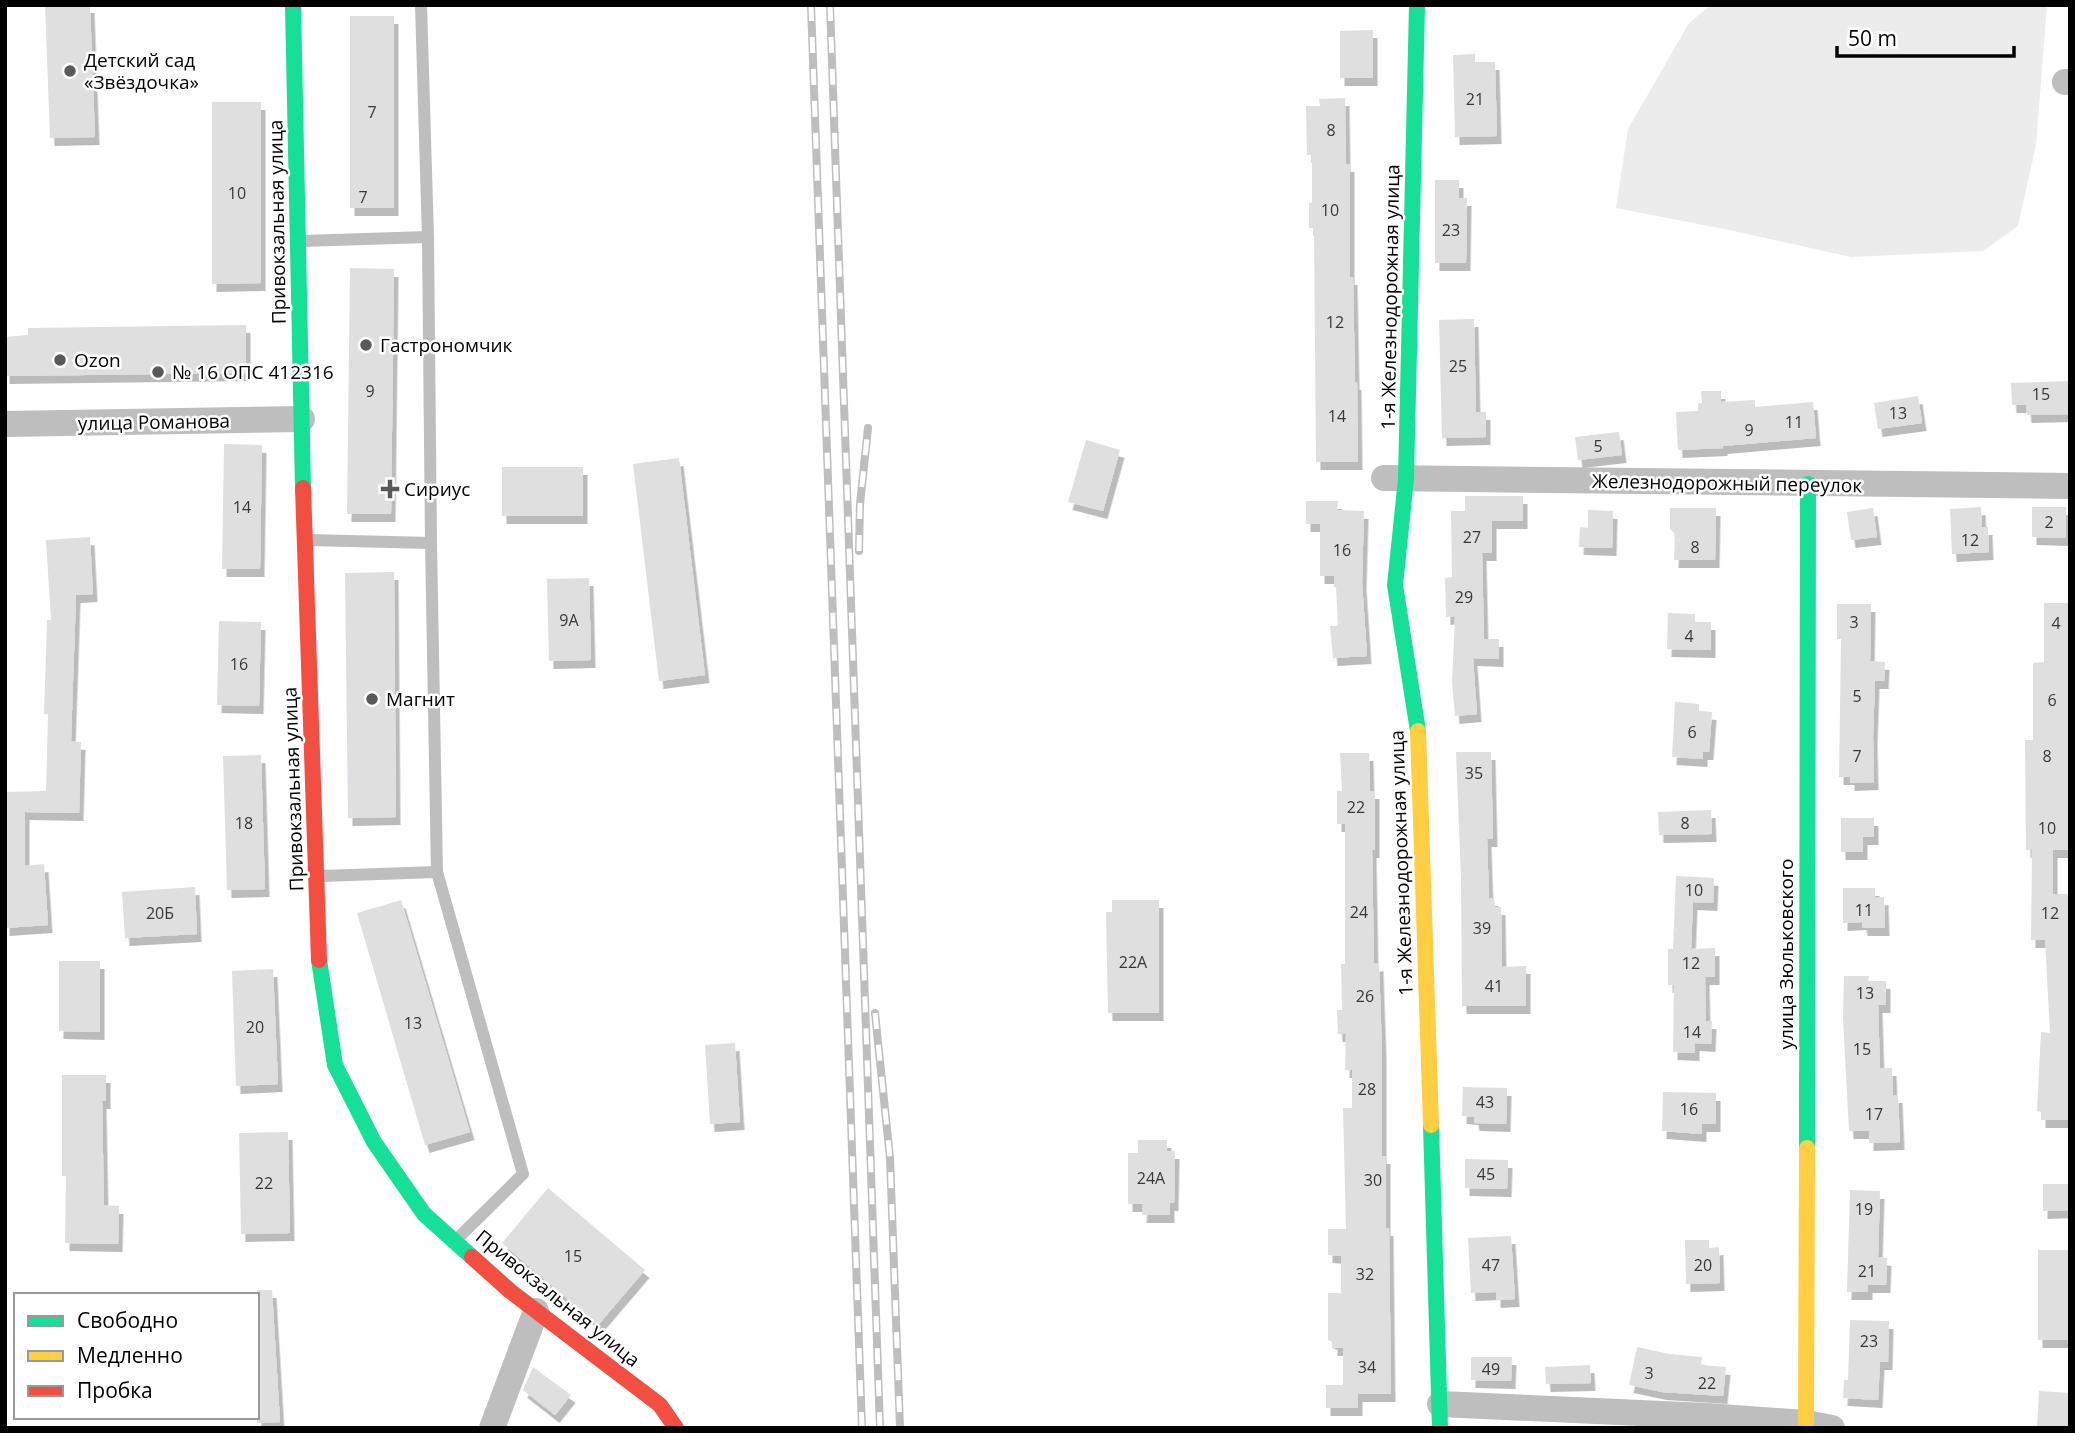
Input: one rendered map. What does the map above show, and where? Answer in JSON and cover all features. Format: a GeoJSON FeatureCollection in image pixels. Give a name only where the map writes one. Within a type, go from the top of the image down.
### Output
{"type":"FeatureCollection","features":[{"type":"Feature","properties":{"kind":"street","name":"Привокзальная улица"},"geometry":{"type":"LineString","coordinates":[[293,5],[304,540],[320,957],[335,1065],[374,1142],[425,1214],[536,1311],[660,1405],[676,1428]]}},
{"type":"Feature","properties":{"kind":"street","name":"1-я Железнодорожная улица"},"geometry":{"type":"LineString","coordinates":[[1417,5],[1395,478],[1395,585],[1420,742],[1440,1416]]}},
{"type":"Feature","properties":{"kind":"street","name":"улица Романова"},"geometry":{"type":"LineString","coordinates":[[5,424],[302,419]]}},
{"type":"Feature","properties":{"kind":"street","name":"Железнодорожный переулок"},"geometry":{"type":"LineString","coordinates":[[1395,478],[2070,486]]}},
{"type":"Feature","properties":{"kind":"street","name":"улица Зюльковского"},"geometry":{"type":"LineString","coordinates":[[1806,1423],[1808,484]]}},
{"type":"Feature","properties":{"kind":"street"},"geometry":{"type":"LineString","coordinates":[[492,1428],[536,1311]]}},
{"type":"Feature","properties":{"kind":"street"},"geometry":{"type":"LineString","coordinates":[[1440,1416],[1707,1416],[1806,1423],[1832,1428]]}},
{"type":"Feature","properties":{"kind":"lane"},"geometry":{"type":"LineString","coordinates":[[421,5],[428,237],[437,872],[523,1174],[455,1241]]}},
{"type":"Feature","properties":{"kind":"lane"},"geometry":{"type":"LineString","coordinates":[[299,241],[428,237]]}},
{"type":"Feature","properties":{"kind":"lane"},"geometry":{"type":"LineString","coordinates":[[304,540],[431,542]]}},
{"type":"Feature","properties":{"kind":"lane"},"geometry":{"type":"LineString","coordinates":[[317,877],[437,872]]}},
{"type":"Feature","properties":{"kind":"shaded area"},"geometry":{"type":"Polygon","coordinates":[[[1711,5],[2047,5],[2036,145],[2018,226],[1983,251],[1851,257],[1616,208],[1628,129],[1689,23],[1711,5]]]}},
{"type":"Feature","properties":{"kind":"building","name":"Детский сад «Звёздочка»"},"geometry":{"type":"Polygon","coordinates":[[[45,5],[90,5],[95,137],[50,138],[45,5]]]}},
{"type":"Feature","properties":{"kind":"building"},"geometry":{"type":"Polygon","coordinates":[[[350,16],[394,16],[394,208],[350,208],[350,16]]]}},
{"type":"Feature","properties":{"kind":"building"},"geometry":{"type":"Polygon","coordinates":[[[1373,30],[1373,78],[1340,78],[1340,31],[1373,30]]]}},
{"type":"Feature","properties":{"kind":"building"},"geometry":{"type":"Polygon","coordinates":[[[1475,54],[1475,62],[1495,62],[1497,136],[1455,137],[1453,55],[1475,54]]]}},
{"type":"Feature","properties":{"kind":"building"},"geometry":{"type":"Polygon","coordinates":[[[1345,98],[1346,164],[1350,164],[1350,277],[1353,277],[1358,462],[1316,462],[1314,228],[1309,228],[1312,155],[1307,155],[1306,106],[1320,106],[1319,99],[1345,98]]]}},
{"type":"Feature","properties":{"kind":"building"},"geometry":{"type":"Polygon","coordinates":[[[212,102],[261,102],[261,283],[212,284],[212,102]]]}},
{"type":"Feature","properties":{"kind":"building"},"geometry":{"type":"Polygon","coordinates":[[[1435,180],[1459,180],[1459,198],[1467,198],[1466,263],[1435,263],[1435,180]]]}},
{"type":"Feature","properties":{"kind":"building"},"geometry":{"type":"Polygon","coordinates":[[[350,268],[394,269],[391,514],[347,514],[350,268]]]}},
{"type":"Feature","properties":{"kind":"building"},"geometry":{"type":"Polygon","coordinates":[[[1474,319],[1476,412],[1486,412],[1486,437],[1442,438],[1439,320],[1474,319]]]}},
{"type":"Feature","properties":{"kind":"building"},"geometry":{"type":"Polygon","coordinates":[[[246,325],[246,373],[5,376],[5,337],[28,335],[28,328],[246,325]]]}},
{"type":"Feature","properties":{"kind":"building"},"geometry":{"type":"Polygon","coordinates":[[[2070,381],[2070,414],[2027,415],[2026,405],[2012,405],[2011,383],[2070,381]]]}},
{"type":"Feature","properties":{"kind":"building"},"geometry":{"type":"Polygon","coordinates":[[[1701,391],[1721,391],[1721,402],[1755,400],[1755,407],[1813,402],[1816,438],[1678,450],[1676,412],[1698,411],[1698,403],[1702,403],[1701,391]]]}},
{"type":"Feature","properties":{"kind":"building"},"geometry":{"type":"Polygon","coordinates":[[[1918,396],[1922,423],[1878,429],[1874,403],[1918,396]]]}},
{"type":"Feature","properties":{"kind":"building"},"geometry":{"type":"Polygon","coordinates":[[[1619,432],[1622,455],[1578,460],[1575,437],[1619,432]]]}},
{"type":"Feature","properties":{"kind":"building"},"geometry":{"type":"Polygon","coordinates":[[[1086,440],[1120,450],[1103,511],[1068,502],[1086,440]]]}},
{"type":"Feature","properties":{"kind":"building"},"geometry":{"type":"Polygon","coordinates":[[[224,444],[262,445],[260,569],[222,569],[224,444]]]}},
{"type":"Feature","properties":{"kind":"building"},"geometry":{"type":"Polygon","coordinates":[[[679,458],[705,675],[659,681],[633,464],[679,458]]]}},
{"type":"Feature","properties":{"kind":"building"},"geometry":{"type":"Polygon","coordinates":[[[502,467],[583,467],[583,516],[502,516],[502,467]]]}},
{"type":"Feature","properties":{"kind":"building"},"geometry":{"type":"Polygon","coordinates":[[[1465,496],[1523,496],[1523,521],[1492,521],[1492,553],[1482,553],[1484,639],[1499,639],[1499,659],[1473,658],[1477,714],[1455,716],[1452,682],[1455,616],[1446,617],[1445,578],[1452,577],[1451,511],[1465,511],[1465,496]]]}},
{"type":"Feature","properties":{"kind":"building"},"geometry":{"type":"Polygon","coordinates":[[[1306,501],[1338,501],[1337,510],[1364,511],[1362,582],[1367,656],[1333,658],[1330,626],[1338,626],[1336,587],[1334,576],[1320,576],[1320,524],[1306,524],[1306,501]]]}},
{"type":"Feature","properties":{"kind":"building"},"geometry":{"type":"Polygon","coordinates":[[[1981,507],[1982,527],[1988,527],[1989,552],[1952,554],[1950,509],[1981,507]]]}},
{"type":"Feature","properties":{"kind":"building"},"geometry":{"type":"Polygon","coordinates":[[[2032,507],[2066,507],[2066,538],[2032,537],[2032,507]]]}},
{"type":"Feature","properties":{"kind":"building"},"geometry":{"type":"Polygon","coordinates":[[[1670,508],[1716,508],[1715,560],[1674,560],[1675,534],[1670,529],[1670,508]]]}},
{"type":"Feature","properties":{"kind":"building"},"geometry":{"type":"Polygon","coordinates":[[[1873,508],[1877,537],[1851,540],[1847,512],[1873,508]]]}},
{"type":"Feature","properties":{"kind":"building"},"geometry":{"type":"Polygon","coordinates":[[[1588,510],[1613,511],[1612,548],[1579,547],[1580,527],[1588,528],[1588,510]]]}},
{"type":"Feature","properties":{"kind":"building"},"geometry":{"type":"Polygon","coordinates":[[[90,537],[93,594],[76,595],[71,741],[81,742],[79,813],[25,812],[25,866],[44,864],[48,925],[5,928],[5,792],[46,791],[48,714],[44,714],[47,620],[51,620],[46,540],[90,537]]]}},
{"type":"Feature","properties":{"kind":"building"},"geometry":{"type":"Polygon","coordinates":[[[394,572],[396,817],[348,818],[345,573],[394,572]]]}},
{"type":"Feature","properties":{"kind":"building"},"geometry":{"type":"Polygon","coordinates":[[[589,578],[591,660],[549,661],[547,579],[589,578]]]}},
{"type":"Feature","properties":{"kind":"building"},"geometry":{"type":"Polygon","coordinates":[[[2044,603],[2068,603],[2069,850],[2053,850],[2053,894],[2069,894],[2070,1120],[2041,1120],[2041,1112],[2037,1111],[2041,1032],[2050,1033],[2045,940],[2031,940],[2032,850],[2026,850],[2025,740],[2033,740],[2033,663],[2044,662],[2044,603]]]}},
{"type":"Feature","properties":{"kind":"building"},"geometry":{"type":"Polygon","coordinates":[[[1837,604],[1871,604],[1870,661],[1885,662],[1884,681],[1875,681],[1874,782],[1850,783],[1850,777],[1839,777],[1841,639],[1837,639],[1837,604]]]}},
{"type":"Feature","properties":{"kind":"building"},"geometry":{"type":"Polygon","coordinates":[[[1668,613],[1695,614],[1695,622],[1711,622],[1711,650],[1667,649],[1668,613]]]}},
{"type":"Feature","properties":{"kind":"building"},"geometry":{"type":"Polygon","coordinates":[[[219,621],[261,622],[259,706],[217,705],[219,621]]]}},
{"type":"Feature","properties":{"kind":"building"},"geometry":{"type":"Polygon","coordinates":[[[1675,702],[1699,704],[1699,711],[1712,712],[1709,752],[1703,752],[1703,759],[1672,757],[1675,702]]]}},
{"type":"Feature","properties":{"kind":"building"},"geometry":{"type":"Polygon","coordinates":[[[1456,752],[1491,752],[1493,839],[1487,839],[1489,898],[1494,898],[1495,907],[1501,907],[1502,967],[1526,966],[1526,1006],[1462,1006],[1456,752]]]}},
{"type":"Feature","properties":{"kind":"building"},"geometry":{"type":"Polygon","coordinates":[[[1340,753],[1369,753],[1370,791],[1375,791],[1375,850],[1372,850],[1374,964],[1379,963],[1382,1156],[1386,1156],[1386,1228],[1389,1228],[1391,1394],[1358,1394],[1358,1408],[1326,1408],[1326,1385],[1343,1385],[1343,1348],[1333,1348],[1333,1342],[1328,1340],[1328,1293],[1341,1293],[1341,1256],[1328,1255],[1328,1229],[1346,1229],[1343,1108],[1352,1108],[1352,1070],[1345,1070],[1346,1034],[1338,1034],[1337,1010],[1342,1010],[1341,964],[1345,964],[1345,824],[1337,824],[1337,791],[1342,791],[1340,753]]]}},
{"type":"Feature","properties":{"kind":"building"},"geometry":{"type":"Polygon","coordinates":[[[261,755],[265,889],[227,890],[223,756],[261,755]]]}},
{"type":"Feature","properties":{"kind":"building"},"geometry":{"type":"Polygon","coordinates":[[[1711,810],[1712,834],[1659,835],[1658,812],[1711,810]]]}},
{"type":"Feature","properties":{"kind":"building"},"geometry":{"type":"Polygon","coordinates":[[[1841,818],[1874,818],[1874,837],[1863,837],[1863,852],[1841,852],[1841,818]]]}},
{"type":"Feature","properties":{"kind":"building"},"geometry":{"type":"Polygon","coordinates":[[[1676,876],[1714,878],[1713,903],[1693,902],[1691,949],[1715,948],[1715,977],[1705,977],[1706,1021],[1712,1021],[1711,1044],[1695,1043],[1695,1053],[1673,1052],[1674,985],[1668,985],[1668,949],[1673,949],[1676,876]]]}},
{"type":"Feature","properties":{"kind":"building"},"geometry":{"type":"Polygon","coordinates":[[[195,887],[197,934],[125,938],[122,892],[195,887]]]}},
{"type":"Feature","properties":{"kind":"building"},"geometry":{"type":"Polygon","coordinates":[[[1843,888],[1875,888],[1875,898],[1884,897],[1885,928],[1863,928],[1862,922],[1843,923],[1843,888]]]}},
{"type":"Feature","properties":{"kind":"building"},"geometry":{"type":"Polygon","coordinates":[[[401,900],[470,1132],[425,1145],[357,913],[401,900]]]}},
{"type":"Feature","properties":{"kind":"building"},"geometry":{"type":"Polygon","coordinates":[[[1112,900],[1159,900],[1159,1013],[1108,1013],[1106,912],[1112,912],[1112,900]]]}},
{"type":"Feature","properties":{"kind":"building"},"geometry":{"type":"Polygon","coordinates":[[[59,961],[100,961],[100,1032],[59,1031],[59,961]]]}},
{"type":"Feature","properties":{"kind":"building"},"geometry":{"type":"Polygon","coordinates":[[[273,969],[278,1084],[236,1086],[232,971],[273,969]]]}},
{"type":"Feature","properties":{"kind":"building"},"geometry":{"type":"Polygon","coordinates":[[[1844,976],[1869,976],[1868,981],[1886,981],[1886,1005],[1878,1005],[1880,1068],[1892,1068],[1893,1095],[1898,1095],[1900,1142],[1869,1143],[1869,1131],[1849,1131],[1843,1018],[1844,976]]]}},
{"type":"Feature","properties":{"kind":"building"},"geometry":{"type":"Polygon","coordinates":[[[735,1043],[740,1122],[710,1124],[705,1045],[735,1043]]]}},
{"type":"Feature","properties":{"kind":"building"},"geometry":{"type":"Polygon","coordinates":[[[62,1075],[106,1075],[106,1101],[102,1101],[104,1205],[119,1206],[118,1244],[65,1243],[66,1176],[62,1176],[62,1075]]]}},
{"type":"Feature","properties":{"kind":"building"},"geometry":{"type":"Polygon","coordinates":[[[1463,1087],[1507,1088],[1506,1124],[1475,1123],[1474,1117],[1462,1116],[1463,1087]]]}},
{"type":"Feature","properties":{"kind":"building"},"geometry":{"type":"Polygon","coordinates":[[[1663,1092],[1716,1093],[1716,1124],[1702,1124],[1702,1134],[1662,1131],[1663,1092]]]}},
{"type":"Feature","properties":{"kind":"building"},"geometry":{"type":"Polygon","coordinates":[[[288,1132],[290,1233],[241,1234],[239,1133],[288,1132]]]}},
{"type":"Feature","properties":{"kind":"building"},"geometry":{"type":"Polygon","coordinates":[[[1138,1140],[1167,1140],[1167,1151],[1175,1151],[1174,1203],[1170,1203],[1170,1215],[1142,1215],[1143,1204],[1128,1204],[1128,1153],[1138,1153],[1138,1140]]]}},
{"type":"Feature","properties":{"kind":"building"},"geometry":{"type":"Polygon","coordinates":[[[1465,1159],[1508,1160],[1507,1189],[1465,1188],[1465,1159]]]}},
{"type":"Feature","properties":{"kind":"building"},"geometry":{"type":"Polygon","coordinates":[[[2043,1184],[2070,1184],[2070,1210],[2043,1211],[2043,1184]]]}},
{"type":"Feature","properties":{"kind":"building"},"geometry":{"type":"Polygon","coordinates":[[[548,1188],[645,1270],[598,1325],[502,1243],[548,1188]]]}},
{"type":"Feature","properties":{"kind":"building"},"geometry":{"type":"Polygon","coordinates":[[[1850,1190],[1880,1191],[1878,1257],[1887,1258],[1886,1285],[1868,1285],[1868,1292],[1847,1292],[1850,1190]]]}},
{"type":"Feature","properties":{"kind":"building"},"geometry":{"type":"Polygon","coordinates":[[[1511,1236],[1515,1299],[1496,1300],[1496,1292],[1471,1293],[1468,1238],[1511,1236]]]}},
{"type":"Feature","properties":{"kind":"building"},"geometry":{"type":"Polygon","coordinates":[[[1685,1240],[1709,1240],[1709,1248],[1719,1247],[1720,1283],[1686,1284],[1685,1240]]]}},
{"type":"Feature","properties":{"kind":"building"},"geometry":{"type":"Polygon","coordinates":[[[2038,1250],[2069,1250],[2070,1340],[2038,1340],[2038,1250]]]}},
{"type":"Feature","properties":{"kind":"building"},"geometry":{"type":"Polygon","coordinates":[[[257,1290],[272,1290],[280,1422],[257,1423],[257,1290]]]}},
{"type":"Feature","properties":{"kind":"building"},"geometry":{"type":"Polygon","coordinates":[[[1850,1320],[1889,1321],[1888,1362],[1880,1362],[1878,1400],[1843,1398],[1844,1380],[1848,1380],[1850,1320]]]}},
{"type":"Feature","properties":{"kind":"building"},"geometry":{"type":"Polygon","coordinates":[[[1637,1347],[1702,1357],[1701,1365],[1726,1367],[1723,1396],[1662,1392],[1629,1385],[1637,1347]]]}},
{"type":"Feature","properties":{"kind":"building"},"geometry":{"type":"Polygon","coordinates":[[[1471,1357],[1512,1357],[1511,1381],[1471,1380],[1471,1357]]]}},
{"type":"Feature","properties":{"kind":"building"},"geometry":{"type":"Polygon","coordinates":[[[1590,1365],[1591,1383],[1546,1384],[1545,1367],[1590,1365]]]}},
{"type":"Feature","properties":{"kind":"building"},"geometry":{"type":"Polygon","coordinates":[[[533,1367],[571,1395],[555,1415],[523,1390],[533,1367]]]}},
{"type":"Feature","properties":{"kind":"building"},"geometry":{"type":"Polygon","coordinates":[[[2039,1391],[2070,1393],[2070,1428],[2037,1428],[2039,1391]]]}},
{"type":"Feature","properties":{"kind":"railway"},"geometry":{"type":"LineString","coordinates":[[811,5],[862,1428]]}},
{"type":"Feature","properties":{"kind":"railway"},"geometry":{"type":"LineString","coordinates":[[830,5],[880,1428]]}},
{"type":"Feature","properties":{"kind":"railway"},"geometry":{"type":"LineString","coordinates":[[859,551],[860,504],[868,428]]}},
{"type":"Feature","properties":{"kind":"railway"},"geometry":{"type":"LineString","coordinates":[[875,1013],[890,1158],[900,1428]]}},
{"type":"Feature","properties":{"kind":"traffic: fast"},"geometry":{"type":"LineString","coordinates":[[293,5],[303,488]]}},
{"type":"Feature","properties":{"kind":"traffic: fast"},"geometry":{"type":"LineString","coordinates":[[1417,5],[1406,479],[1395,585],[1418,731]]}},
{"type":"Feature","properties":{"kind":"traffic: fast"},"geometry":{"type":"LineString","coordinates":[[1807,1148],[1808,484]]}},
{"type":"Feature","properties":{"kind":"traffic: fast"},"geometry":{"type":"LineString","coordinates":[[319,960],[335,1065],[374,1142],[424,1214],[472,1257]]}},
{"type":"Feature","properties":{"kind":"traffic: fast"},"geometry":{"type":"LineString","coordinates":[[1431,1125],[1440,1428]]}},
{"type":"Feature","properties":{"kind":"traffic: slow"},"geometry":{"type":"LineString","coordinates":[[1418,731],[1431,1125]]}},
{"type":"Feature","properties":{"kind":"traffic: slow"},"geometry":{"type":"LineString","coordinates":[[1806,1423],[1807,1148]]}},
{"type":"Feature","properties":{"kind":"traffic: jam"},"geometry":{"type":"LineString","coordinates":[[303,488],[319,960]]}},
{"type":"Feature","properties":{"kind":"traffic: jam"},"geometry":{"type":"LineString","coordinates":[[472,1257],[510,1291],[660,1405],[676,1428]]}},
{"type":"Feature","properties":{"kind":"place","name":"Детский сад «Звёздочка»"},"geometry":{"type":"Point","coordinates":[70,71]}},
{"type":"Feature","properties":{"kind":"place","name":"Гастрономчик"},"geometry":{"type":"Point","coordinates":[366,345]}},
{"type":"Feature","properties":{"kind":"place","name":"Ozon"},"geometry":{"type":"Point","coordinates":[60,360]}},
{"type":"Feature","properties":{"kind":"place","name":"№ 16 ОПС 412316"},"geometry":{"type":"Point","coordinates":[158,372]}},
{"type":"Feature","properties":{"kind":"place","name":"Сириус"},"geometry":{"type":"Point","coordinates":[390,489]}},
{"type":"Feature","properties":{"kind":"place","name":"Магнит"},"geometry":{"type":"Point","coordinates":[372,699]}}]}
